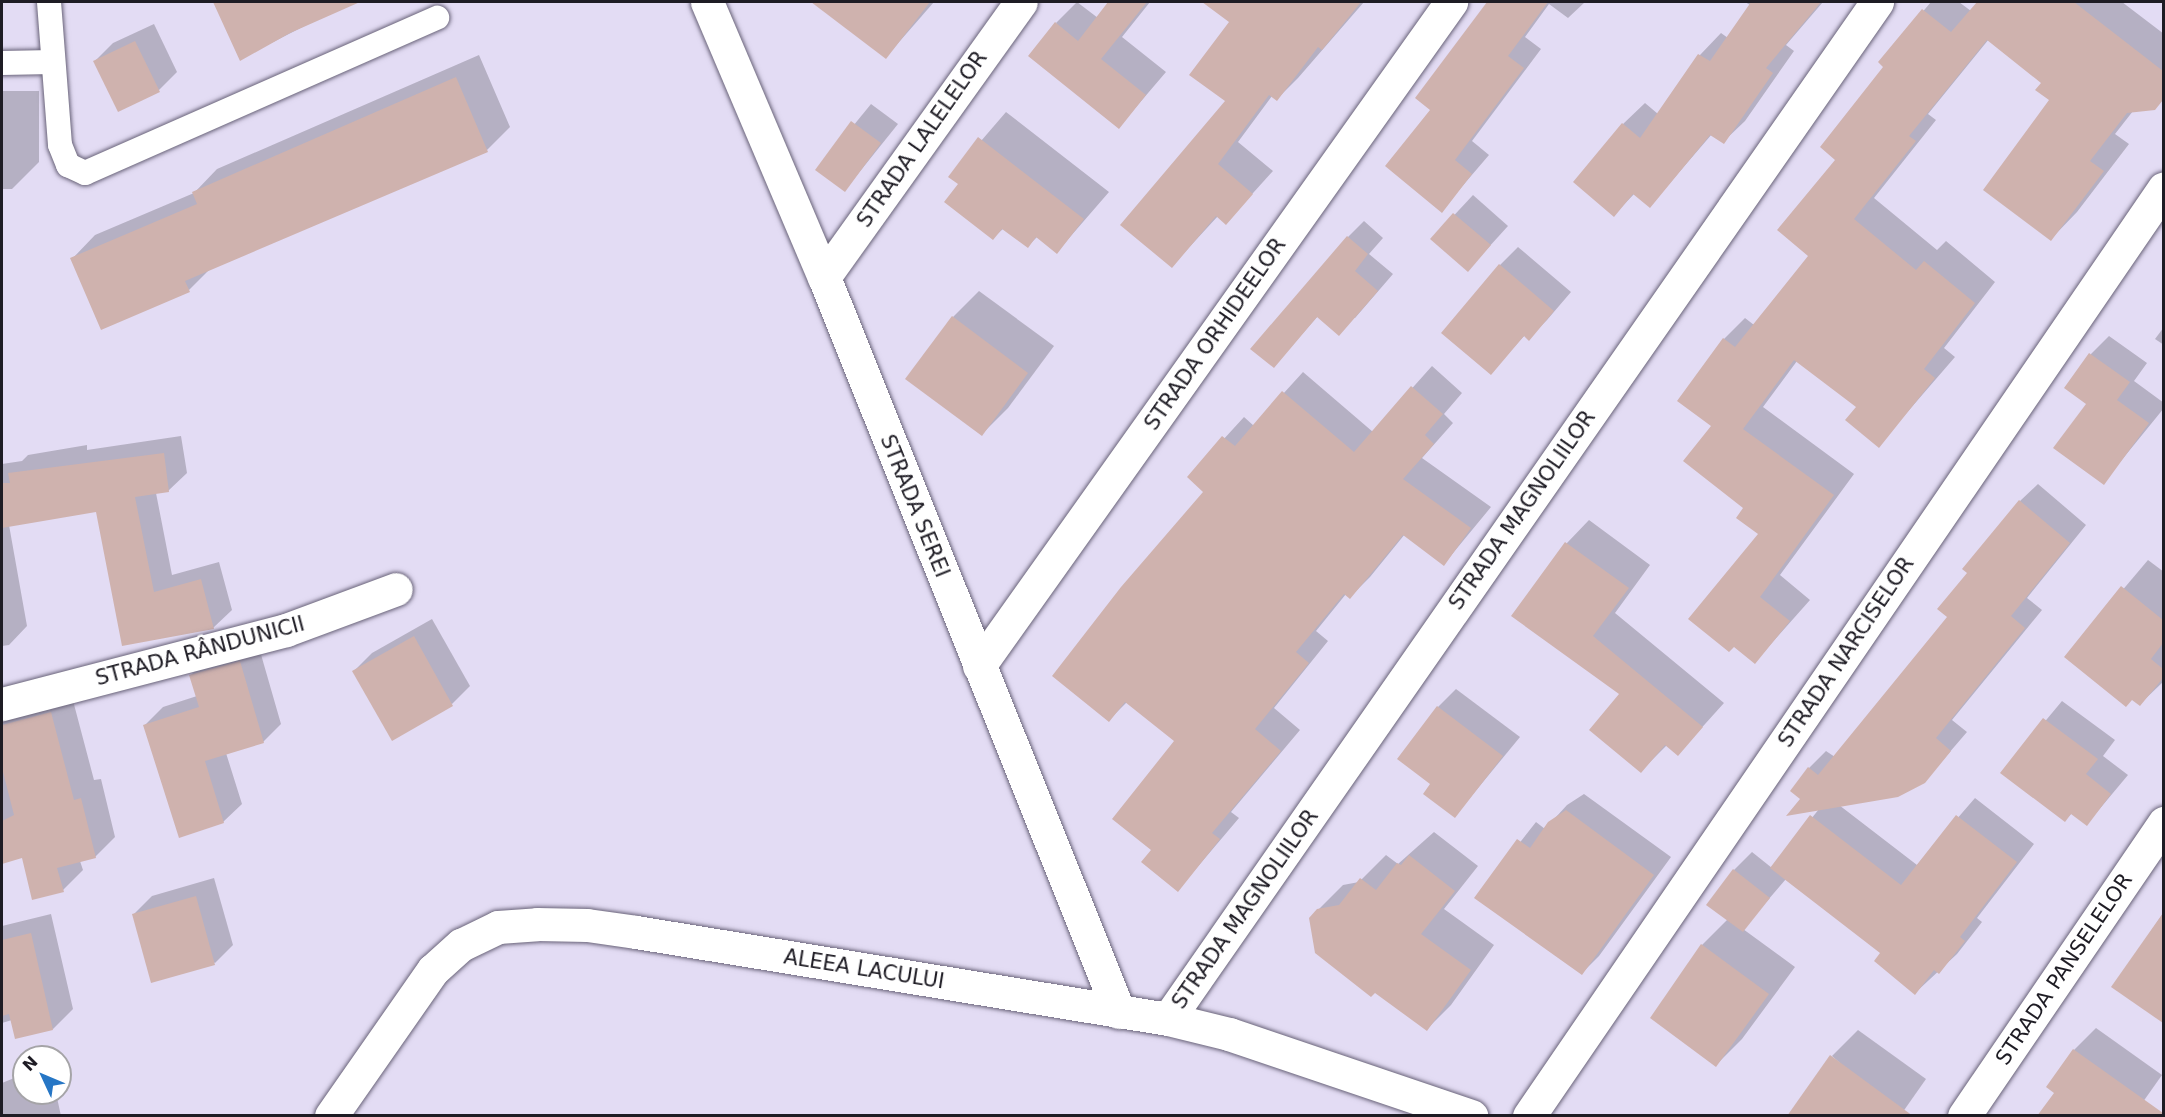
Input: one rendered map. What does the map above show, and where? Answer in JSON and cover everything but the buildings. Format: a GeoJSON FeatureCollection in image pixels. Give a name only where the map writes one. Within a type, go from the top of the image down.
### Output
{"type":"FeatureCollection","features":[{"type":"Feature","properties":{"kind":"street","name":"STRADA SEREI"},"geometry":{"type":"LineString","coordinates":[[707,2],[824,277],[1119,1012]]}},
{"type":"Feature","properties":{"kind":"street","name":"STRADA LALELELOR"},"geometry":{"type":"LineString","coordinates":[[824,277],[1021,2]]}},
{"type":"Feature","properties":{"kind":"street","name":"STRADA ORHIDEELOR"},"geometry":{"type":"LineString","coordinates":[[979,666],[1451,2]]}},
{"type":"Feature","properties":{"kind":"street","name":"STRADA MAGNOLIILOR"},"geometry":{"type":"LineString","coordinates":[[1168,1019],[1877,2]]}},
{"type":"Feature","properties":{"kind":"street","name":"STRADA NARCISELOR"},"geometry":{"type":"LineString","coordinates":[[1529,1116],[2163,188]]}},
{"type":"Feature","properties":{"kind":"street","name":"STRADA RÂNDUNICII"},"geometry":{"type":"LineString","coordinates":[[2,704],[286,630],[396,589]]}},
{"type":"Feature","properties":{"kind":"street","name":"STRADA PANSELELOR"},"geometry":{"type":"LineString","coordinates":[[1964,1116],[2163,823]]}},
{"type":"Feature","properties":{"kind":"street","name":"ALEEA LACULUI"},"geometry":{"type":"LineString","coordinates":[[331,1116],[433,970],[461,945],[498,927],[587,925],[1168,1019],[1229,1034],[1471,1116]]}},
{"type":"Feature","properties":{"kind":"lane"},"geometry":{"type":"LineString","coordinates":[[48,2],[60,146],[68,165],[85,173],[437,18]]}},
{"type":"Feature","properties":{"kind":"lane"},"geometry":{"type":"LineString","coordinates":[[2,63],[53,62]]}}]}
